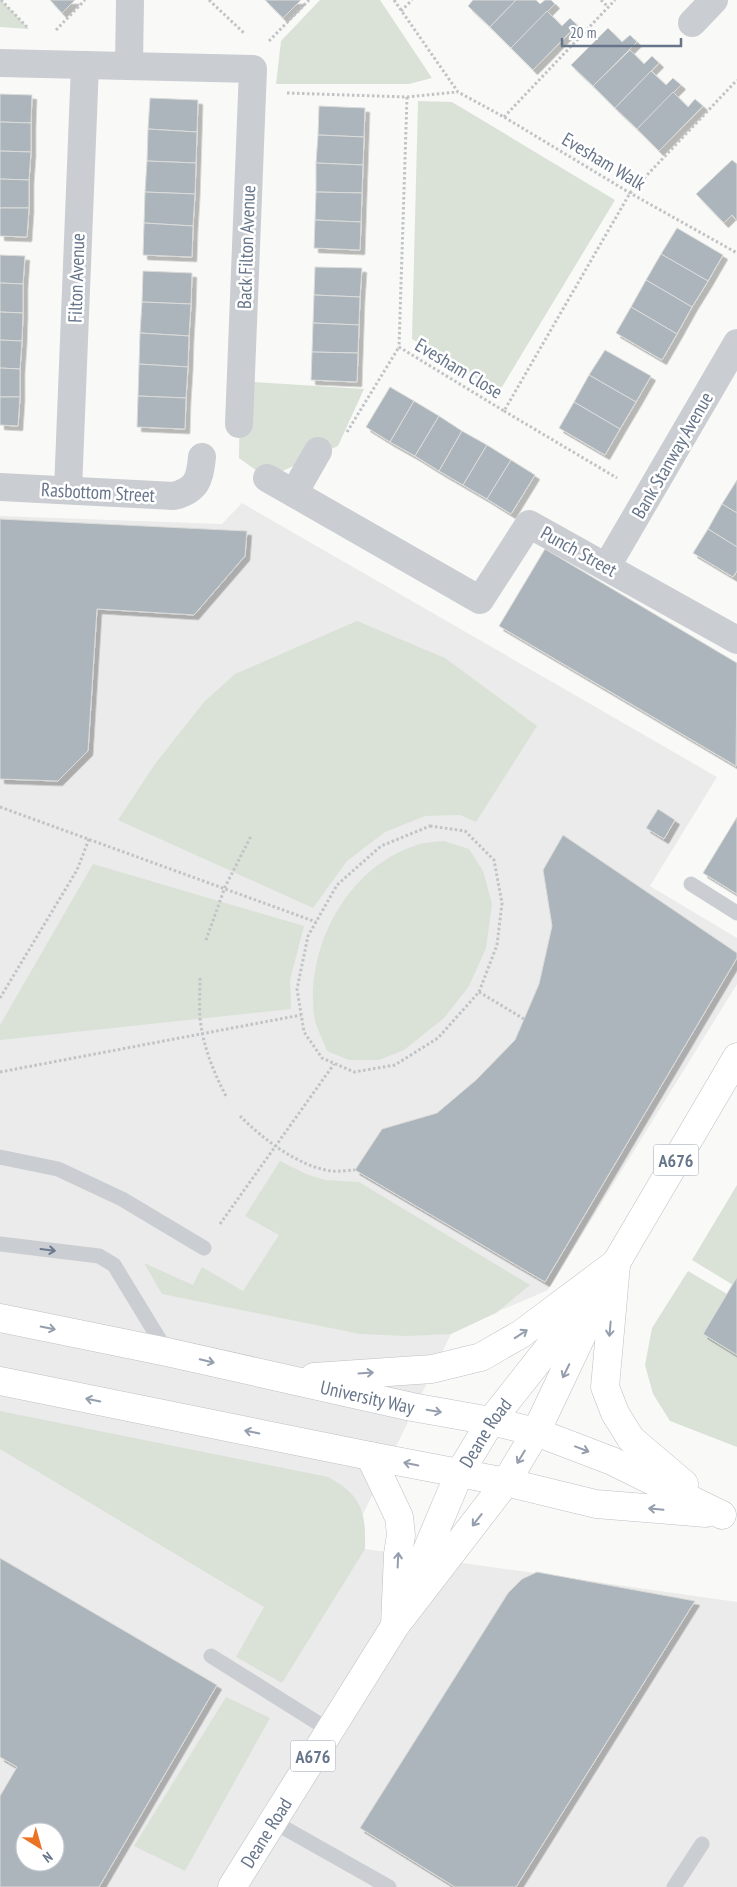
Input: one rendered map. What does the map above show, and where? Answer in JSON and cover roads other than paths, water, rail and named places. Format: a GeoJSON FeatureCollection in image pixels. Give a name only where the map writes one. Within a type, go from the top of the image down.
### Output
{"type":"FeatureCollection","features":[{"type":"Feature","properties":{"kind":"main road","name":"Deane Road"},"geometry":{"type":"LineString","coordinates":[[232,1887],[395,1626],[506,1482],[536,1432],[616,1263],[737,1057]]}},
{"type":"Feature","properties":{"kind":"main road","name":"Deane Road"},"geometry":{"type":"LineString","coordinates":[[395,1626],[459,1474],[491,1421],[616,1263]]}},
{"type":"Feature","properties":{"kind":"main road"},"geometry":{"type":"LineString","coordinates":[[282,1379],[432,1369],[481,1356],[521,1334],[616,1263]]}},
{"type":"Feature","properties":{"kind":"main road"},"geometry":{"type":"LineString","coordinates":[[616,1263],[605,1387],[615,1413],[631,1439],[729,1516]]}},
{"type":"Feature","properties":{"kind":"main road","name":"University Way"},"geometry":{"type":"LineString","coordinates":[[0,1318],[536,1432],[612,1461],[729,1516]]}},
{"type":"Feature","properties":{"kind":"main road"},"geometry":{"type":"LineString","coordinates":[[0,1381],[506,1482],[596,1504],[729,1516]]}},
{"type":"Feature","properties":{"kind":"main road"},"geometry":{"type":"LineString","coordinates":[[370,1456],[399,1517],[401,1535],[398,1554],[395,1626]]}},
{"type":"Feature","properties":{"kind":"street"},"geometry":{"type":"LineString","coordinates":[[0,63],[129,66],[130,0]]}},
{"type":"Feature","properties":{"kind":"street"},"geometry":{"type":"LineString","coordinates":[[692,23],[714,0]]}},
{"type":"Feature","properties":{"kind":"street","name":"Filton Avenue"},"geometry":{"type":"LineString","coordinates":[[68,490],[85,65]]}},
{"type":"Feature","properties":{"kind":"street","name":"Back Filton Avenue"},"geometry":{"type":"LineString","coordinates":[[129,66],[256,71],[239,424]]}},
{"type":"Feature","properties":{"kind":"street","name":"Bank Stanway Avenue"},"geometry":{"type":"LineString","coordinates":[[607,566],[737,343]]}},
{"type":"Feature","properties":{"kind":"street"},"geometry":{"type":"LineString","coordinates":[[294,493],[318,451]]}},
{"type":"Feature","properties":{"kind":"street","name":"Rasbottom Street"},"geometry":{"type":"LineString","coordinates":[[0,487],[174,496],[202,492],[200,474],[202,457]]}},
{"type":"Feature","properties":{"kind":"street","name":"Punch Street"},"geometry":{"type":"LineString","coordinates":[[267,478],[480,600],[529,524],[737,640]]}},
{"type":"Feature","properties":{"kind":"lane"},"geometry":{"type":"LineString","coordinates":[[691,884],[737,913]]}},
{"type":"Feature","properties":{"kind":"lane"},"geometry":{"type":"LineString","coordinates":[[0,1157],[58,1169],[122,1199],[204,1248]]}},
{"type":"Feature","properties":{"kind":"lane"},"geometry":{"type":"LineString","coordinates":[[0,1244],[99,1256],[114,1265],[167,1352]]}},
{"type":"Feature","properties":{"kind":"lane"},"geometry":{"type":"LineString","coordinates":[[211,1656],[329,1730]]}},
{"type":"Feature","properties":{"kind":"lane"},"geometry":{"type":"LineString","coordinates":[[272,1821],[389,1887]]}},
{"type":"Feature","properties":{"kind":"lane"},"geometry":{"type":"LineString","coordinates":[[674,1887],[702,1844]]}}]}
